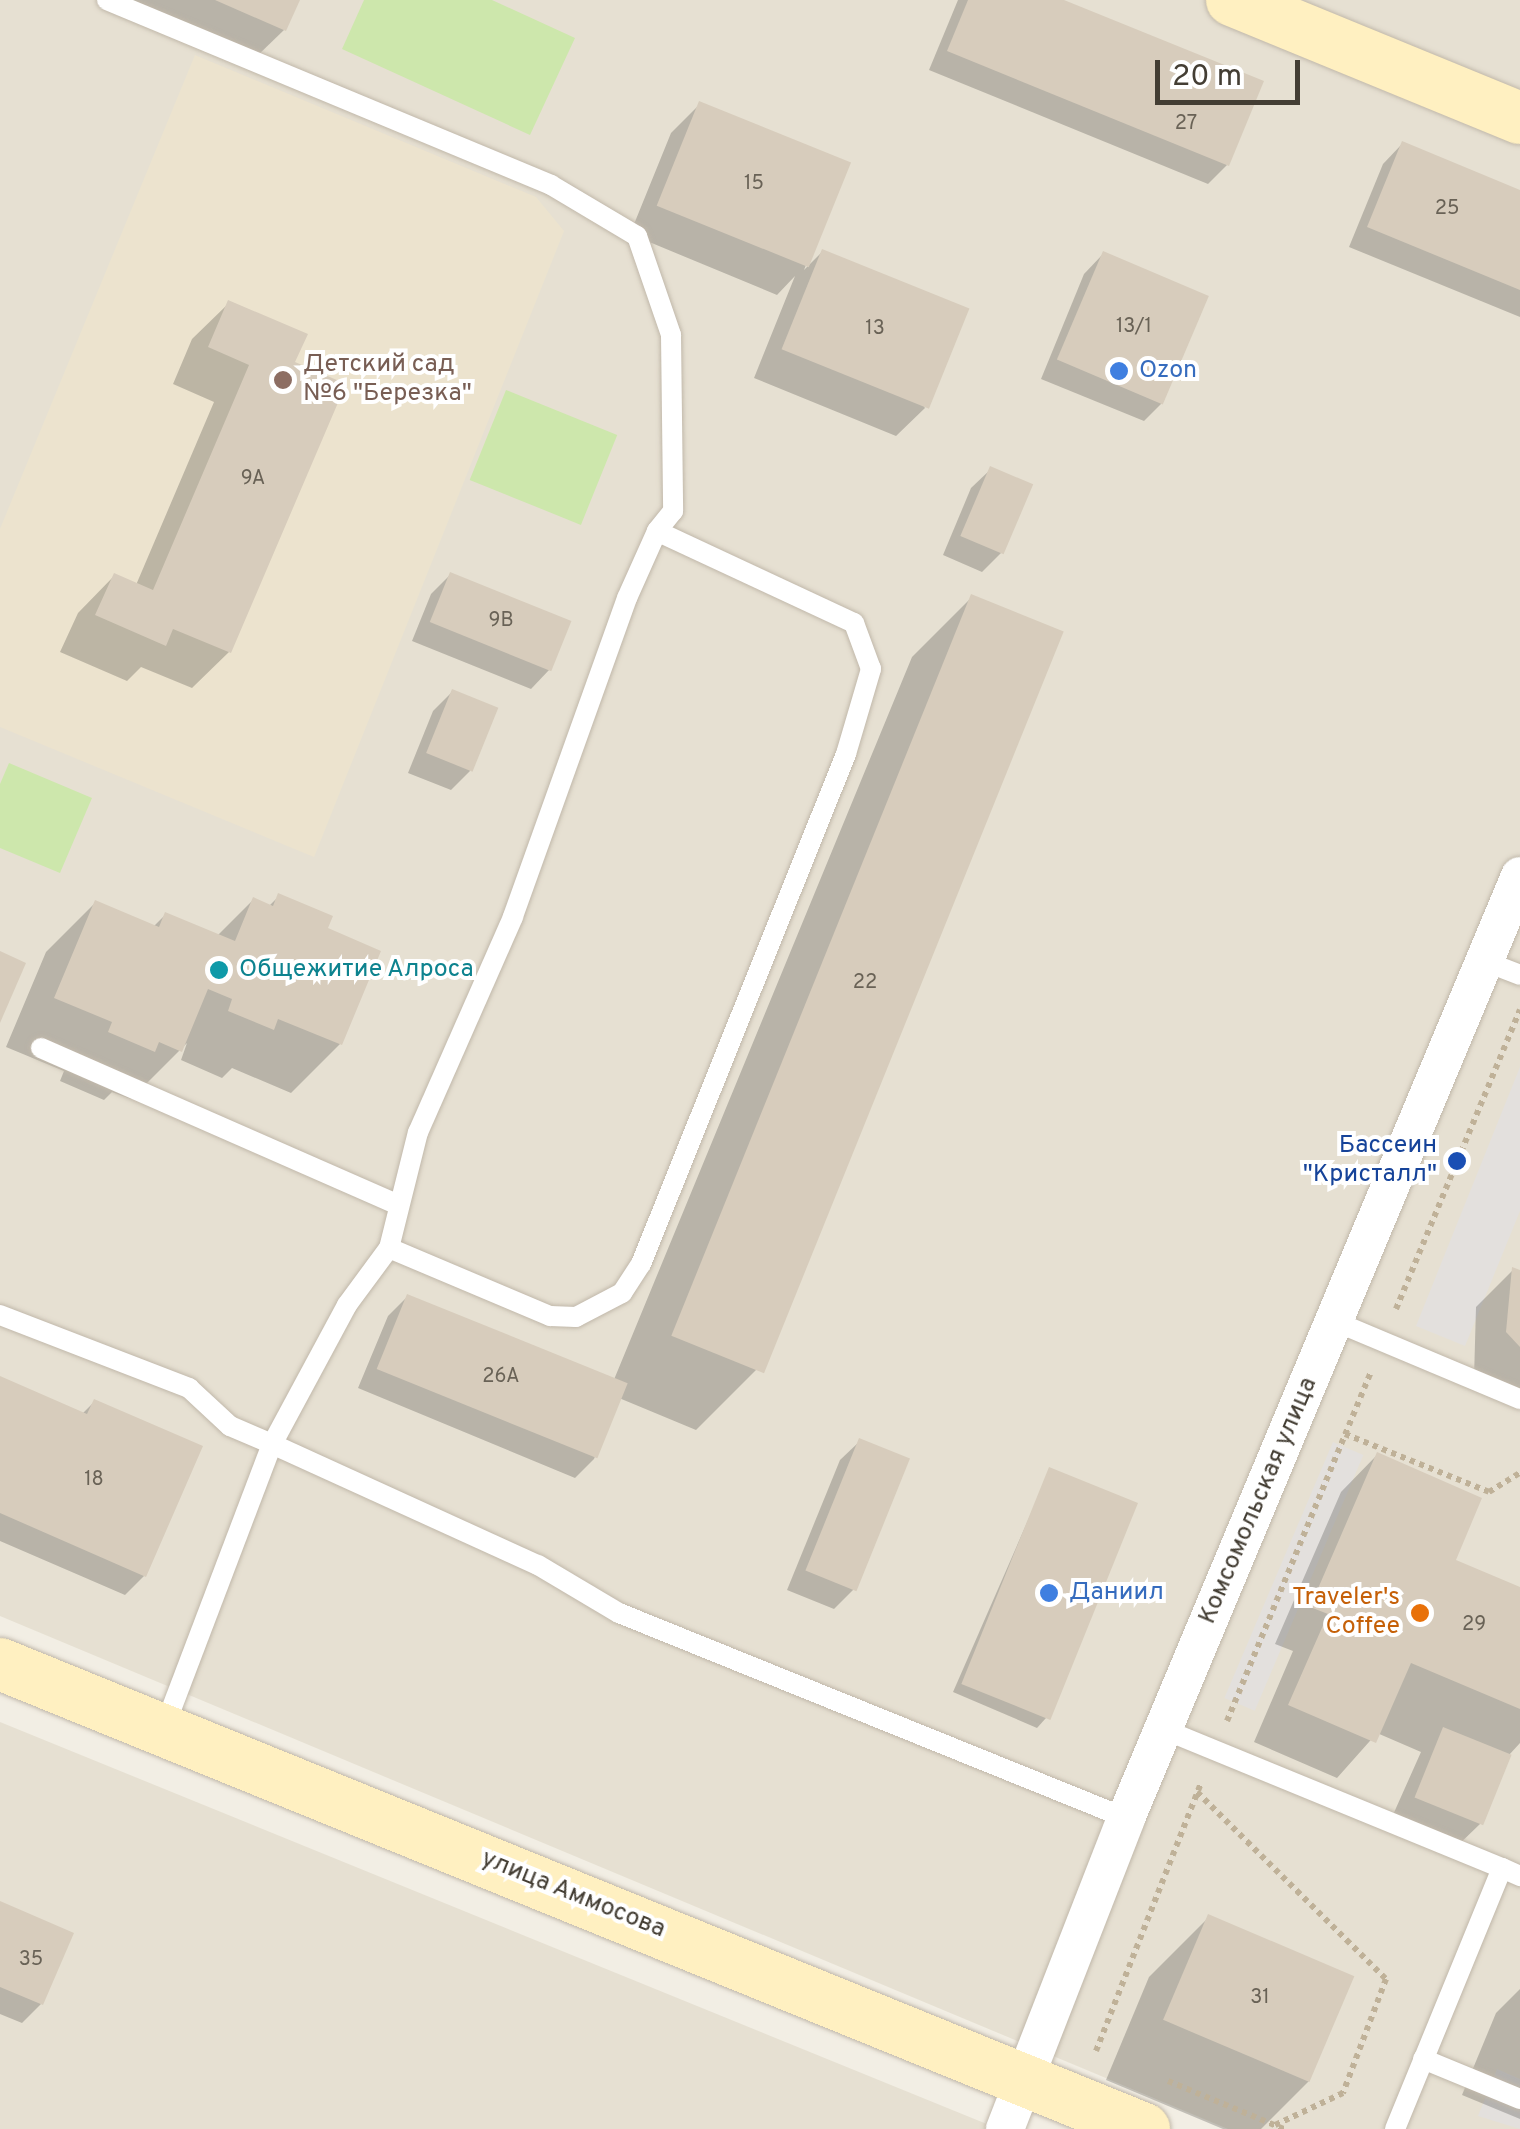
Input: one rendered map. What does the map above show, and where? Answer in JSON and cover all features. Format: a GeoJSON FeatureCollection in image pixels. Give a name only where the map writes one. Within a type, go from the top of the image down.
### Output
{"type":"FeatureCollection","features":[{"type":"Feature","properties":{"kind":"main road"},"geometry":{"type":"LineString","coordinates":[[1232,0],[1520,118]]}},
{"type":"Feature","properties":{"kind":"main road","name":"улица Аммосова"},"geometry":{"type":"LineString","coordinates":[[0,1664],[1144,2129]]}},
{"type":"Feature","properties":{"kind":"street","name":"Комсомольская улица"},"geometry":{"type":"LineString","coordinates":[[1005,2129],[1126,1818],[1520,876]]}},
{"type":"Feature","properties":{"kind":"lane"},"geometry":{"type":"LineString","coordinates":[[107,0],[551,185],[636,236],[671,335],[677,480],[673,511],[656,531],[579,719],[513,917],[418,1132],[396,1204],[389,1248],[347,1305],[272,1444],[164,1730]]}},
{"type":"Feature","properties":{"kind":"lane"},"geometry":{"type":"LineString","coordinates":[[389,1248],[550,1316],[576,1317],[622,1293],[642,1264],[846,754],[871,669],[854,623],[656,531]]}},
{"type":"Feature","properties":{"kind":"lane"},"geometry":{"type":"LineString","coordinates":[[1484,962],[1520,975]]}},
{"type":"Feature","properties":{"kind":"lane"},"geometry":{"type":"LineString","coordinates":[[41,1048],[396,1204]]}},
{"type":"Feature","properties":{"kind":"lane"},"geometry":{"type":"LineString","coordinates":[[0,1315],[188,1388],[230,1426],[538,1564],[619,1613],[1126,1818]]}},
{"type":"Feature","properties":{"kind":"lane"},"geometry":{"type":"LineString","coordinates":[[1334,1321],[1520,1400]]}},
{"type":"Feature","properties":{"kind":"lane"},"geometry":{"type":"LineString","coordinates":[[1163,1729],[1511,1872],[1395,2129]]}},
{"type":"Feature","properties":{"kind":"lane"},"geometry":{"type":"LineString","coordinates":[[1423,2060],[1520,2099]]}},
{"type":"Feature","properties":{"kind":"path"},"geometry":{"type":"LineString","coordinates":[[1110,2057],[1092,2050],[1520,1010]]}},
{"type":"Feature","properties":{"kind":"path"},"geometry":{"type":"LineString","coordinates":[[1345,1434],[1489,1492],[1520,1473]]}},
{"type":"Feature","properties":{"kind":"path"},"geometry":{"type":"LineString","coordinates":[[1198,1792],[1386,1979],[1343,2093],[1274,2125]]}},
{"type":"Feature","properties":{"kind":"path"},"geometry":{"type":"LineString","coordinates":[[1165,2080],[1284,2129]]}},
{"type":"Feature","properties":{"kind":"shaded area"},"geometry":{"type":"Polygon","coordinates":[[[0,0],[1520,0],[1520,2129],[1228,2129],[0,1616],[0,0]]]}},
{"type":"Feature","properties":{"kind":"shaded area","name":"Детский сад №6 \"Березка\""},"geometry":{"type":"Polygon","coordinates":[[[195,55],[536,197],[564,231],[314,857],[0,727],[0,529],[195,55]]]}},
{"type":"Feature","properties":{"kind":"shaded area"},"geometry":{"type":"Polygon","coordinates":[[[1520,1067],[1520,1211],[1465,1346],[1416,1326],[1520,1067]]]}},
{"type":"Feature","properties":{"kind":"shaded area"},"geometry":{"type":"Polygon","coordinates":[[[1333,1442],[1363,1455],[1255,1711],[1224,1698],[1333,1442]]]}},
{"type":"Feature","properties":{"kind":"shaded area"},"geometry":{"type":"Polygon","coordinates":[[[0,1722],[999,2129],[0,2129],[0,1722]]]}},
{"type":"Feature","properties":{"kind":"shaded area"},"geometry":{"type":"Polygon","coordinates":[[[1497,2069],[1520,2079],[1520,2129],[1478,2116],[1497,2069]]]}},
{"type":"Feature","properties":{"kind":"green space"},"geometry":{"type":"Polygon","coordinates":[[[364,0],[492,0],[575,38],[530,135],[342,49],[364,0]]]}},
{"type":"Feature","properties":{"kind":"green space"},"geometry":{"type":"Polygon","coordinates":[[[506,390],[617,435],[581,525],[470,480],[506,390]]]}},
{"type":"Feature","properties":{"kind":"green space"},"geometry":{"type":"Polygon","coordinates":[[[9,763],[92,798],[60,873],[0,848],[0,784],[9,763]]]}},
{"type":"Feature","properties":{"kind":"building"},"geometry":{"type":"Polygon","coordinates":[[[215,0],[300,0],[286,31],[215,0]]]}},
{"type":"Feature","properties":{"kind":"building"},"geometry":{"type":"Polygon","coordinates":[[[968,0],[1064,0],[1264,81],[1229,166],[947,51],[968,0]]]}},
{"type":"Feature","properties":{"kind":"building"},"geometry":{"type":"Polygon","coordinates":[[[699,101],[851,162],[809,267],[657,206],[699,101]]]}},
{"type":"Feature","properties":{"kind":"building"},"geometry":{"type":"Polygon","coordinates":[[[1402,141],[1520,190],[1520,290],[1367,227],[1402,141]]]}},
{"type":"Feature","properties":{"kind":"building"},"geometry":{"type":"Polygon","coordinates":[[[822,249],[969,309],[929,409],[782,349],[822,249]]]}},
{"type":"Feature","properties":{"kind":"building"},"geometry":{"type":"Polygon","coordinates":[[[1103,251],[1209,296],[1163,405],[1057,360],[1103,251]]]}},
{"type":"Feature","properties":{"kind":"building"},"geometry":{"type":"Polygon","coordinates":[[[228,300],[308,334],[295,362],[346,384],[231,653],[173,629],[166,646],[95,615],[114,573],[153,590],[249,365],[208,347],[228,300]]]}},
{"type":"Feature","properties":{"kind":"building"},"geometry":{"type":"Polygon","coordinates":[[[990,466],[1033,484],[1004,554],[960,536],[990,466]]]}},
{"type":"Feature","properties":{"kind":"building"},"geometry":{"type":"Polygon","coordinates":[[[450,572],[571,621],[551,671],[430,622],[450,572]]]}},
{"type":"Feature","properties":{"kind":"building"},"geometry":{"type":"Polygon","coordinates":[[[971,594],[1064,631],[764,1373],[671,1336],[971,594]]]}},
{"type":"Feature","properties":{"kind":"building"},"geometry":{"type":"Polygon","coordinates":[[[452,689],[498,708],[473,772],[426,753],[452,689]]]}},
{"type":"Feature","properties":{"kind":"building","name":"Общежитие Алроса"},"geometry":{"type":"Polygon","coordinates":[[[278,893],[333,916],[328,928],[381,951],[342,1045],[278,1019],[274,1030],[228,1011],[232,999],[208,989],[182,1052],[159,1042],[155,1052],[108,1032],[112,1022],[54,998],[95,900],[159,927],[165,912],[235,941],[253,897],[273,906],[278,893]]]}},
{"type":"Feature","properties":{"kind":"building"},"geometry":{"type":"Polygon","coordinates":[[[0,951],[26,963],[0,1023],[0,951]]]}},
{"type":"Feature","properties":{"kind":"building"},"geometry":{"type":"Polygon","coordinates":[[[1512,1267],[1520,1270],[1520,1347],[1506,1332],[1512,1267]]]}},
{"type":"Feature","properties":{"kind":"building"},"geometry":{"type":"Polygon","coordinates":[[[407,1294],[628,1383],[597,1458],[377,1369],[407,1294]]]}},
{"type":"Feature","properties":{"kind":"building"},"geometry":{"type":"Polygon","coordinates":[[[0,1376],[87,1414],[94,1399],[203,1446],[146,1577],[0,1513],[0,1376]]]}},
{"type":"Feature","properties":{"kind":"building"},"geometry":{"type":"Polygon","coordinates":[[[859,1438],[910,1459],[856,1591],[805,1571],[859,1438]]]}},
{"type":"Feature","properties":{"kind":"building"},"geometry":{"type":"Polygon","coordinates":[[[1377,1452],[1482,1498],[1456,1560],[1520,1587],[1520,1709],[1411,1663],[1376,1743],[1288,1705],[1328,1614],[1310,1607],[1377,1452]]]}},
{"type":"Feature","properties":{"kind":"building","name":"Даниил"},"geometry":{"type":"Polygon","coordinates":[[[1049,1467],[1138,1503],[1050,1720],[961,1684],[1049,1467]]]}},
{"type":"Feature","properties":{"kind":"building"},"geometry":{"type":"Polygon","coordinates":[[[1443,1727],[1512,1755],[1483,1825],[1415,1797],[1443,1727]]]}},
{"type":"Feature","properties":{"kind":"building"},"geometry":{"type":"Polygon","coordinates":[[[0,1901],[74,1933],[43,2005],[0,1987],[0,1901]]]}},
{"type":"Feature","properties":{"kind":"building"},"geometry":{"type":"Polygon","coordinates":[[[1208,1914],[1354,1976],[1309,2082],[1163,2020],[1208,1914]]]}},
{"type":"Feature","properties":{"kind":"place","name":"Ozon"},"geometry":{"type":"Point","coordinates":[1119,371]}},
{"type":"Feature","properties":{"kind":"place","name":"Детский сад №6 \"Березка\""},"geometry":{"type":"Point","coordinates":[283,380]}},
{"type":"Feature","properties":{"kind":"place","name":"Общежитие Алроса"},"geometry":{"type":"Point","coordinates":[219,970]}},
{"type":"Feature","properties":{"kind":"place","name":"Бассеин \"Кристалл\""},"geometry":{"type":"Point","coordinates":[1457,1161]}},
{"type":"Feature","properties":{"kind":"place","name":"Даниил"},"geometry":{"type":"Point","coordinates":[1049,1593]}},
{"type":"Feature","properties":{"kind":"place","name":"Traveler's Coffee"},"geometry":{"type":"Point","coordinates":[1420,1613]}}]}
